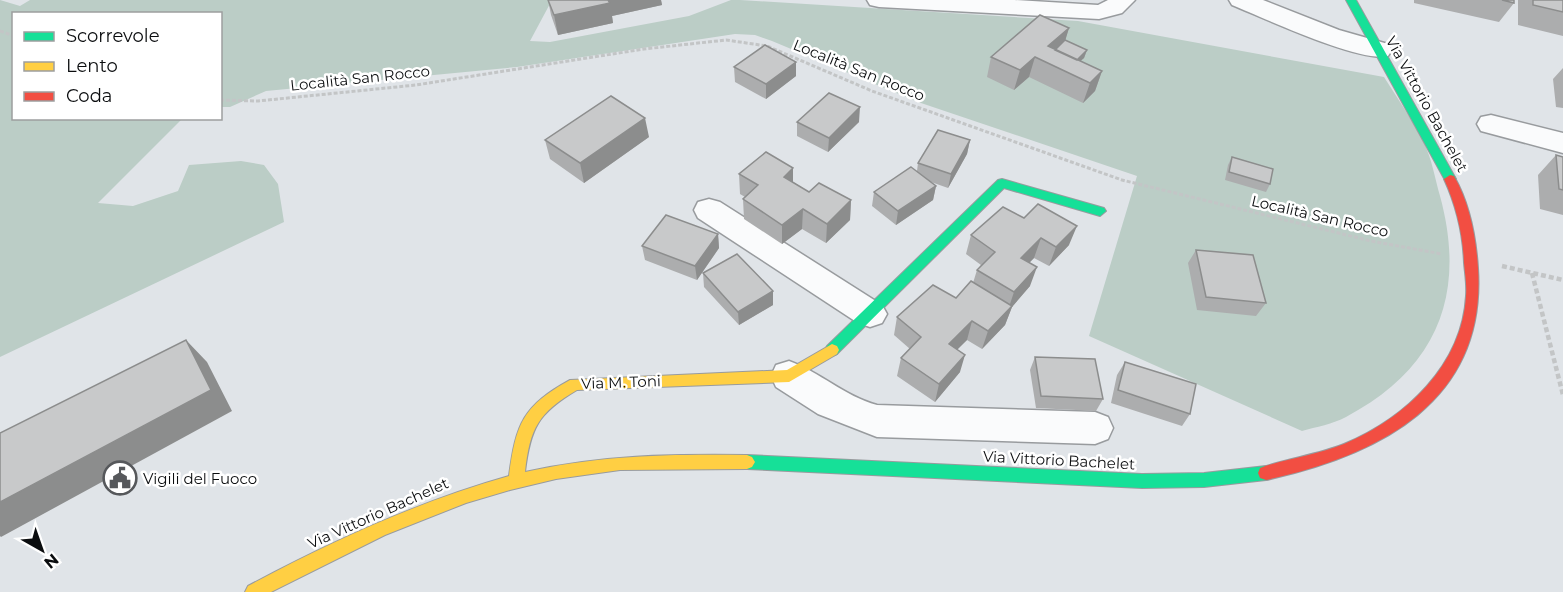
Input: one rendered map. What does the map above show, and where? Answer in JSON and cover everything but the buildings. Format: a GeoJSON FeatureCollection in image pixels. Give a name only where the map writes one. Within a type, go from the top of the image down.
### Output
{"type":"FeatureCollection","features":[{"type":"Feature","properties":{"kind":"street"},"geometry":{"type":"LineString","coordinates":[[879,0],[1099,12],[1113,8],[1123,0]]}},
{"type":"Feature","properties":{"kind":"street"},"geometry":{"type":"LineString","coordinates":[[1241,0],[1379,50]]}},
{"type":"Feature","properties":{"kind":"street"},"geometry":{"type":"LineString","coordinates":[[1286,17],[1311,18],[1354,6]]}},
{"type":"Feature","properties":{"kind":"street","name":"Via Vittorio Bachelet"},"geometry":{"type":"LineString","coordinates":[[254,592],[315,558],[388,523],[453,496],[516,479],[603,465],[685,462],[844,466],[1135,480],[1207,480],[1277,471],[1338,454],[1386,431],[1423,405],[1452,368],[1467,337],[1474,296],[1473,260],[1463,215],[1452,183],[1354,6]]}},
{"type":"Feature","properties":{"kind":"street"},"geometry":{"type":"LineString","coordinates":[[1491,124],[1563,142]]}},
{"type":"Feature","properties":{"kind":"street","name":"Via M. Toni"},"geometry":{"type":"LineString","coordinates":[[516,479],[521,444],[530,414],[549,397],[575,384],[789,376],[835,348],[1002,183],[1100,211]]}},
{"type":"Feature","properties":{"kind":"street"},"geometry":{"type":"LineString","coordinates":[[709,210],[870,314]]}},
{"type":"Feature","properties":{"kind":"street"},"geometry":{"type":"LineString","coordinates":[[789,376],[822,399],[855,416],[877,421],[1095,428]]}},
{"type":"Feature","properties":{"kind":"path","name":"Località San Rocco"},"geometry":{"type":"LineString","coordinates":[[222,100],[258,101],[416,84],[543,67],[644,49],[726,40],[767,46],[872,91],[1122,180],[1371,241],[1563,280]]}},
{"type":"Feature","properties":{"kind":"path"},"geometry":{"type":"LineString","coordinates":[[1532,273],[1563,394]]}},
{"type":"Feature","properties":{"kind":"shaded area"},"geometry":{"type":"Polygon","coordinates":[[[0,0],[20,6],[30,0],[552,0],[530,41],[550,42],[689,16],[731,0],[740,0],[1078,21],[1384,77],[1427,149],[1440,196],[1447,232],[1450,266],[1446,297],[1437,326],[1423,352],[1403,376],[1377,398],[1346,417],[1302,431],[1089,336],[1137,176],[918,102],[755,35],[735,34],[517,67],[266,91],[230,107],[222,107],[222,12],[12,12],[12,120],[181,120],[98,203],[133,206],[178,191],[189,165],[241,161],[264,165],[278,184],[284,222],[0,357],[0,0]]]}},
{"type":"Feature","properties":{"kind":"traffic: fast"},"geometry":{"type":"LineString","coordinates":[[1351,0],[1450,179]]}},
{"type":"Feature","properties":{"kind":"traffic: fast"},"geometry":{"type":"LineString","coordinates":[[832,350],[1002,183],[1100,211]]}},
{"type":"Feature","properties":{"kind":"traffic: fast"},"geometry":{"type":"LineString","coordinates":[[747,462],[1142,481],[1204,480],[1266,473]]}},
{"type":"Feature","properties":{"kind":"traffic: slow"},"geometry":{"type":"LineString","coordinates":[[516,479],[521,445],[529,421],[546,403],[575,384],[789,376],[832,350]]}},
{"type":"Feature","properties":{"kind":"traffic: slow"},"geometry":{"type":"LineString","coordinates":[[254,592],[379,529],[422,511],[510,482],[556,472],[620,463],[747,462]]}},
{"type":"Feature","properties":{"kind":"traffic: jam"},"geometry":{"type":"LineString","coordinates":[[1266,473],[1309,463],[1350,449],[1388,429],[1420,404],[1447,373],[1465,337],[1473,296],[1467,232],[1450,179]]}},
{"type":"Feature","properties":{"kind":"place","name":"Vigili del Fuoco"},"geometry":{"type":"Point","coordinates":[120,478]}}]}
